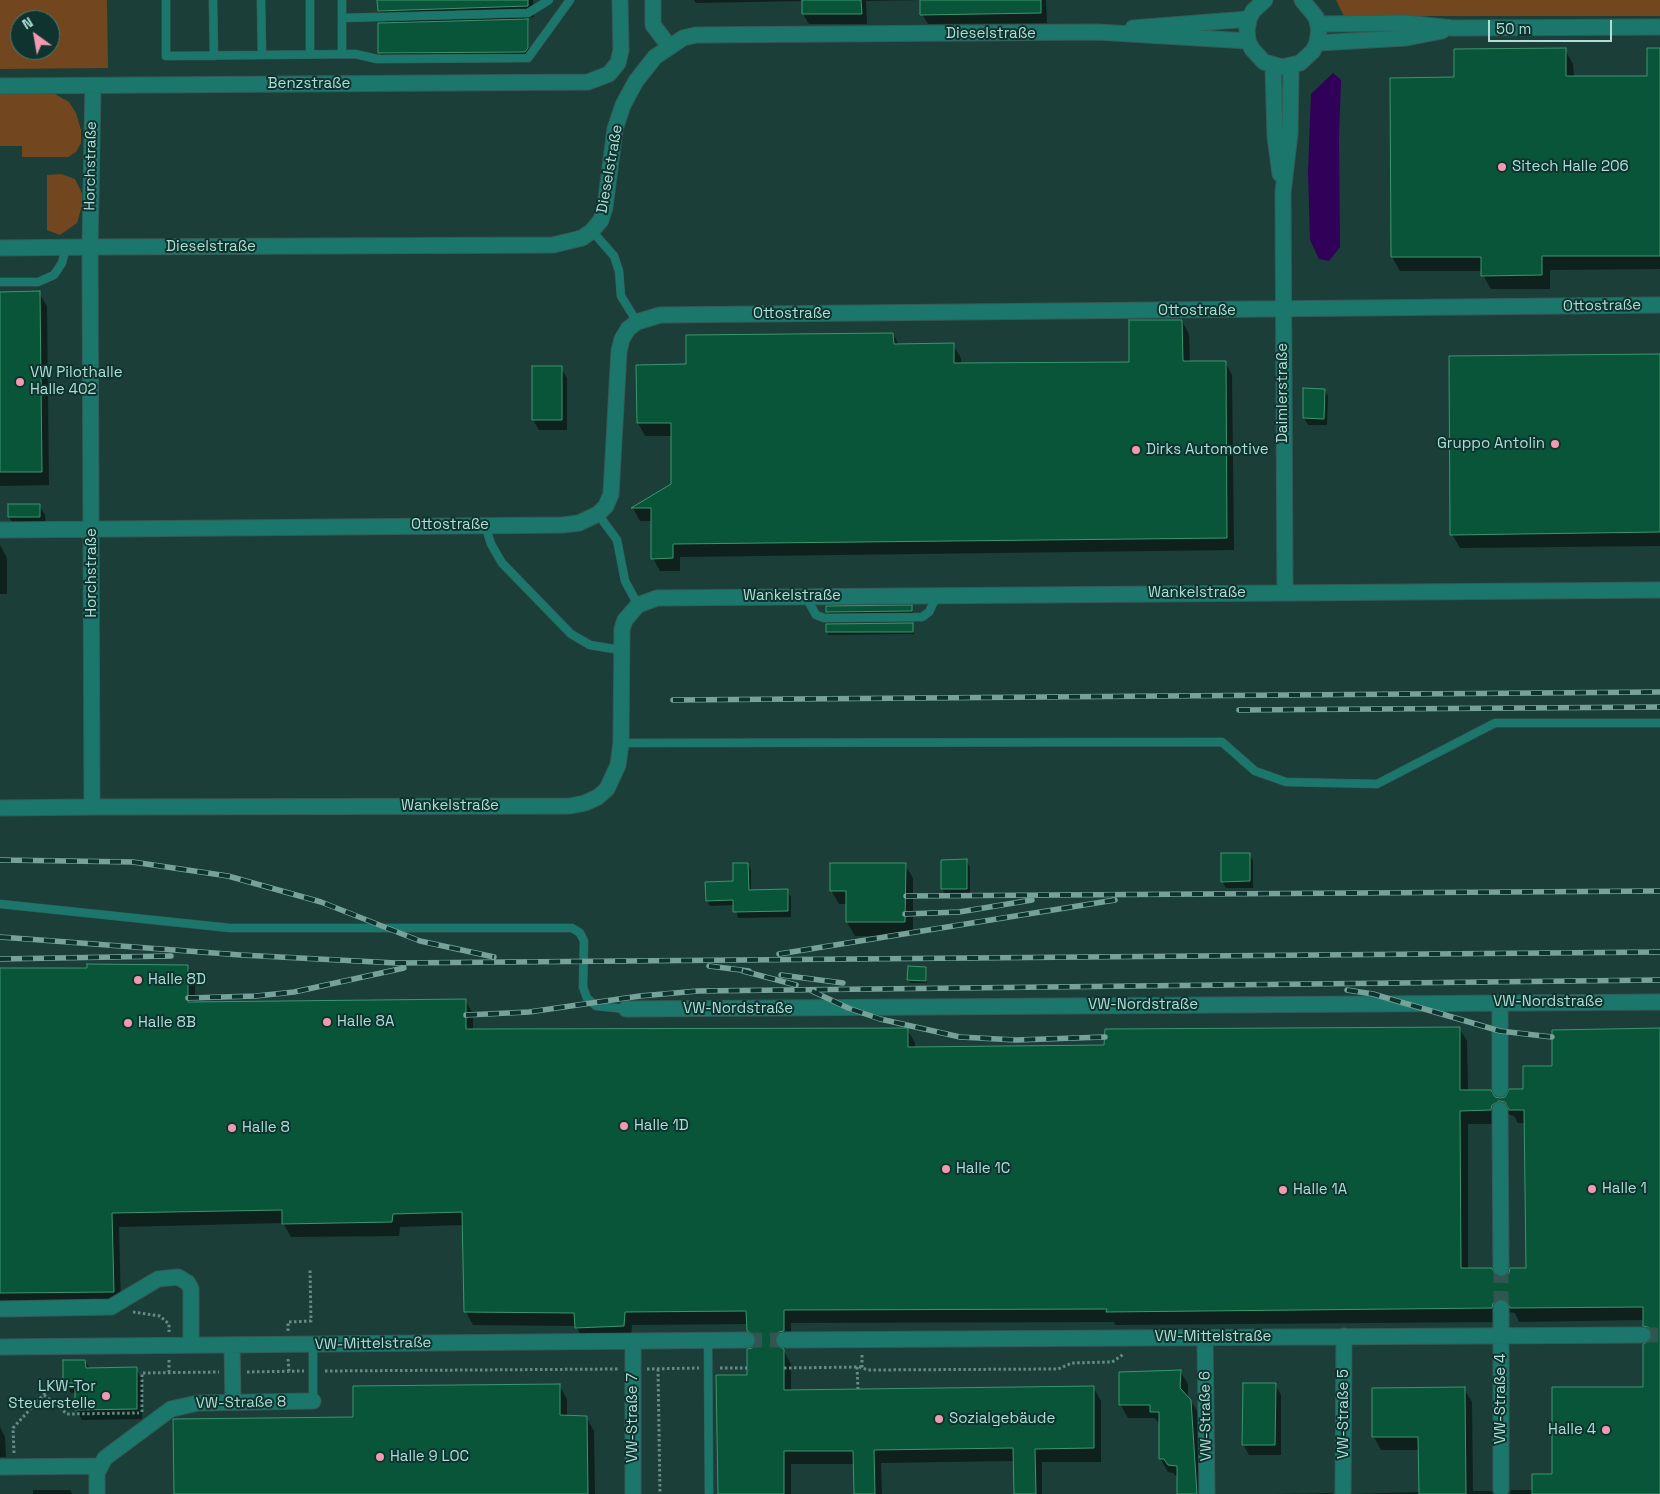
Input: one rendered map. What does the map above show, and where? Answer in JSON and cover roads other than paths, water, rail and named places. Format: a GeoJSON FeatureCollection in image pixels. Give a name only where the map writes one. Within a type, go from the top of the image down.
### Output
{"type":"FeatureCollection","features":[{"type":"Feature","properties":{"kind":"street","name":"Benzstraße"},"geometry":{"type":"LineString","coordinates":[[0,86],[588,82],[603,78],[614,69],[621,50],[620,0]]}},
{"type":"Feature","properties":{"kind":"street"},"geometry":{"type":"LineString","coordinates":[[653,0],[653,25],[669,46]]}},
{"type":"Feature","properties":{"kind":"street"},"geometry":{"type":"LineString","coordinates":[[1264,0],[1249,18],[1248,41],[1257,57],[1273,66],[1291,66],[1307,58],[1317,43],[1318,24],[1312,10],[1302,0]]}},
{"type":"Feature","properties":{"kind":"street","name":"Dieselstraße"},"geometry":{"type":"LineString","coordinates":[[1097,32],[1249,18]]}},
{"type":"Feature","properties":{"kind":"street"},"geometry":{"type":"LineString","coordinates":[[1318,24],[1406,23],[1452,28],[1660,27]]}},
{"type":"Feature","properties":{"kind":"street"},"geometry":{"type":"LineString","coordinates":[[1317,43],[1406,38],[1452,28]]}},
{"type":"Feature","properties":{"kind":"street","name":"Dieselstraße"},"geometry":{"type":"LineString","coordinates":[[90,247],[553,245],[569,243],[592,231],[600,220],[605,207],[612,148],[623,105],[636,81],[655,57],[669,46],[696,35],[1097,32],[1248,41]]}},
{"type":"Feature","properties":{"kind":"street","name":"Daimlerstraße"},"geometry":{"type":"LineString","coordinates":[[1273,66],[1275,136],[1283,193]]}},
{"type":"Feature","properties":{"kind":"street","name":"Daimlerstraße"},"geometry":{"type":"LineString","coordinates":[[1285,592],[1282,310],[1283,193],[1290,134],[1291,66]]}},
{"type":"Feature","properties":{"kind":"street","name":"Horchstraße"},"geometry":{"type":"LineString","coordinates":[[92,807],[90,247],[93,86]]}},
{"type":"Feature","properties":{"kind":"street"},"geometry":{"type":"LineString","coordinates":[[0,248],[90,247]]}},
{"type":"Feature","properties":{"kind":"street","name":"Ottostraße"},"geometry":{"type":"LineString","coordinates":[[637,322],[660,315],[1660,305]]}},
{"type":"Feature","properties":{"kind":"street"},"geometry":{"type":"LineString","coordinates":[[598,514],[608,500],[612,482],[619,350],[625,334],[637,322]]}},
{"type":"Feature","properties":{"kind":"street","name":"Ottostraße"},"geometry":{"type":"LineString","coordinates":[[0,530],[562,525],[580,523],[598,514]]}},
{"type":"Feature","properties":{"kind":"street","name":"Wankelstraße"},"geometry":{"type":"LineString","coordinates":[[92,807],[570,806],[585,803],[598,797],[607,788],[618,765],[621,743],[620,639],[625,620],[638,605],[657,598],[1660,590]]}},
{"type":"Feature","properties":{"kind":"street"},"geometry":{"type":"LineString","coordinates":[[0,808],[92,807]]}},
{"type":"Feature","properties":{"kind":"street","name":"VW-Nordstraße"},"geometry":{"type":"LineString","coordinates":[[626,1009],[1660,1002]]}},
{"type":"Feature","properties":{"kind":"street"},"geometry":{"type":"LineString","coordinates":[[1500,1003],[1500,1090]]}},
{"type":"Feature","properties":{"kind":"street"},"geometry":{"type":"LineString","coordinates":[[1500,1110],[1501,1268]]}},
{"type":"Feature","properties":{"kind":"street"},"geometry":{"type":"LineString","coordinates":[[0,1309],[111,1307],[158,1279],[178,1277],[188,1283],[191,1289],[191,1345]]}},
{"type":"Feature","properties":{"kind":"street","name":"VW-Straße 4"},"geometry":{"type":"LineString","coordinates":[[1501,1308],[1502,1489]]}},
{"type":"Feature","properties":{"kind":"street","name":"VW-Mittelstraße"},"geometry":{"type":"LineString","coordinates":[[784,1340],[1643,1335]]}},
{"type":"Feature","properties":{"kind":"street","name":"VW-Straße 5"},"geometry":{"type":"LineString","coordinates":[[1344,1336],[1344,1492]]}},
{"type":"Feature","properties":{"kind":"street","name":"VW-Straße 6"},"geometry":{"type":"LineString","coordinates":[[1205,1337],[1207,1494]]}},
{"type":"Feature","properties":{"kind":"street","name":"VW-Mittelstraße"},"geometry":{"type":"LineString","coordinates":[[0,1347],[747,1340]]}},
{"type":"Feature","properties":{"kind":"street","name":"VW-Straße 7"},"geometry":{"type":"LineString","coordinates":[[633,1341],[633,1494]]}},
{"type":"Feature","properties":{"kind":"street"},"geometry":{"type":"LineString","coordinates":[[232,1345],[233,1402]]}},
{"type":"Feature","properties":{"kind":"street","name":"VW-Straße 8"},"geometry":{"type":"LineString","coordinates":[[100,1466],[112,1451],[171,1409],[193,1403],[313,1401]]}},
{"type":"Feature","properties":{"kind":"street"},"geometry":{"type":"LineString","coordinates":[[7,1467],[100,1466],[97,1494]]}},
{"type":"Feature","properties":{"kind":"lane"},"geometry":{"type":"LineString","coordinates":[[166,0],[166,56],[355,54],[377,59],[528,58],[570,0]]}},
{"type":"Feature","properties":{"kind":"lane"},"geometry":{"type":"LineString","coordinates":[[213,0],[214,56]]}},
{"type":"Feature","properties":{"kind":"lane"},"geometry":{"type":"LineString","coordinates":[[261,0],[262,55]]}},
{"type":"Feature","properties":{"kind":"lane"},"geometry":{"type":"LineString","coordinates":[[310,0],[310,54]]}},
{"type":"Feature","properties":{"kind":"lane"},"geometry":{"type":"LineString","coordinates":[[342,0],[342,54]]}},
{"type":"Feature","properties":{"kind":"lane"},"geometry":{"type":"LineString","coordinates":[[342,18],[528,13],[549,0]]}},
{"type":"Feature","properties":{"kind":"lane"},"geometry":{"type":"LineString","coordinates":[[592,231],[614,256],[619,271],[621,296],[637,322]]}},
{"type":"Feature","properties":{"kind":"lane"},"geometry":{"type":"LineString","coordinates":[[0,282],[38,282],[54,275],[62,263],[66,247]]}},
{"type":"Feature","properties":{"kind":"lane"},"geometry":{"type":"LineString","coordinates":[[598,514],[617,540],[625,581],[638,605]]}},
{"type":"Feature","properties":{"kind":"lane"},"geometry":{"type":"LineString","coordinates":[[485,525],[491,544],[502,563],[571,634],[590,645],[620,650]]}},
{"type":"Feature","properties":{"kind":"lane"},"geometry":{"type":"LineString","coordinates":[[805,596],[816,616],[834,618],[922,617],[929,612],[937,595]]}},
{"type":"Feature","properties":{"kind":"lane"},"geometry":{"type":"LineString","coordinates":[[621,743],[1222,742],[1255,770],[1286,782],[1377,784],[1495,723],[1660,723]]}},
{"type":"Feature","properties":{"kind":"lane"},"geometry":{"type":"LineString","coordinates":[[0,904],[230,928],[572,928],[580,933],[584,941],[583,987],[587,998],[596,1006],[626,1009]]}},
{"type":"Feature","properties":{"kind":"lane"},"geometry":{"type":"LineString","coordinates":[[708,1340],[709,1494]]}},
{"type":"Feature","properties":{"kind":"lane"},"geometry":{"type":"LineString","coordinates":[[313,1344],[313,1401]]}},
{"type":"Feature","properties":{"kind":"tunnel"},"geometry":{"type":"LineString","coordinates":[[1501,1268],[1501,1308]]}},
{"type":"Feature","properties":{"kind":"tunnel"},"geometry":{"type":"LineString","coordinates":[[1643,1335],[1660,1335]]}},
{"type":"Feature","properties":{"kind":"tunnel"},"geometry":{"type":"LineString","coordinates":[[747,1340],[784,1340]]}},
{"type":"Feature","properties":{"kind":"railway"},"geometry":{"type":"LineString","coordinates":[[673,700],[1660,692]]}},
{"type":"Feature","properties":{"kind":"railway"},"geometry":{"type":"LineString","coordinates":[[1239,710],[1660,707]]}},
{"type":"Feature","properties":{"kind":"railway"},"geometry":{"type":"LineString","coordinates":[[0,860],[133,862],[228,876],[321,902],[420,941],[494,957]]}},
{"type":"Feature","properties":{"kind":"railway"},"geometry":{"type":"LineString","coordinates":[[906,896],[1660,891]]}},
{"type":"Feature","properties":{"kind":"railway"},"geometry":{"type":"LineString","coordinates":[[905,914],[959,912],[1032,900]]}},
{"type":"Feature","properties":{"kind":"railway"},"geometry":{"type":"LineString","coordinates":[[779,954],[1115,900]]}},
{"type":"Feature","properties":{"kind":"railway"},"geometry":{"type":"LineString","coordinates":[[0,937],[241,955],[396,963],[1660,952]]}},
{"type":"Feature","properties":{"kind":"railway"},"geometry":{"type":"LineString","coordinates":[[0,959],[171,956]]}},
{"type":"Feature","properties":{"kind":"railway"},"geometry":{"type":"LineString","coordinates":[[709,966],[749,971]]}},
{"type":"Feature","properties":{"kind":"railway"},"geometry":{"type":"LineString","coordinates":[[188,998],[256,996],[294,992],[404,968]]}},
{"type":"Feature","properties":{"kind":"railway"},"geometry":{"type":"LineString","coordinates":[[743,971],[796,985]]}},
{"type":"Feature","properties":{"kind":"railway"},"geometry":{"type":"LineString","coordinates":[[781,975],[843,983]]}},
{"type":"Feature","properties":{"kind":"railway"},"geometry":{"type":"LineString","coordinates":[[466,1015],[529,1012],[640,996],[698,991],[1660,980]]}},
{"type":"Feature","properties":{"kind":"railway"},"geometry":{"type":"LineString","coordinates":[[1347,990],[1373,994],[1500,1031],[1552,1037]]}},
{"type":"Feature","properties":{"kind":"railway"},"geometry":{"type":"LineString","coordinates":[[812,991],[848,1008],[880,1019],[960,1037],[1016,1040],[1105,1037]]}},
{"type":"Feature","properties":{"kind":"place","name":"Sitech Halle 206"},"geometry":{"type":"Point","coordinates":[1502,167]}},
{"type":"Feature","properties":{"kind":"place","name":"VW Pilothalle Halle 402"},"geometry":{"type":"Point","coordinates":[20,382]}},
{"type":"Feature","properties":{"kind":"place","name":"Gruppo Antolin"},"geometry":{"type":"Point","coordinates":[1555,444]}},
{"type":"Feature","properties":{"kind":"place","name":"Dirks Automotive"},"geometry":{"type":"Point","coordinates":[1136,450]}},
{"type":"Feature","properties":{"kind":"place","name":"Halle 8D"},"geometry":{"type":"Point","coordinates":[138,980]}},
{"type":"Feature","properties":{"kind":"place","name":"Halle 8A"},"geometry":{"type":"Point","coordinates":[327,1022]}},
{"type":"Feature","properties":{"kind":"place","name":"Halle 8B"},"geometry":{"type":"Point","coordinates":[128,1023]}},
{"type":"Feature","properties":{"kind":"place","name":"Halle 1D"},"geometry":{"type":"Point","coordinates":[624,1126]}},
{"type":"Feature","properties":{"kind":"place","name":"Halle 8"},"geometry":{"type":"Point","coordinates":[232,1128]}},
{"type":"Feature","properties":{"kind":"place","name":"Halle 1C"},"geometry":{"type":"Point","coordinates":[946,1169]}},
{"type":"Feature","properties":{"kind":"place","name":"Halle 1"},"geometry":{"type":"Point","coordinates":[1592,1189]}},
{"type":"Feature","properties":{"kind":"place","name":"Halle 1A"},"geometry":{"type":"Point","coordinates":[1283,1190]}},
{"type":"Feature","properties":{"kind":"place","name":"LKW-Tor Steuerstelle"},"geometry":{"type":"Point","coordinates":[106,1396]}},
{"type":"Feature","properties":{"kind":"place","name":"Sozialgebäude"},"geometry":{"type":"Point","coordinates":[939,1419]}},
{"type":"Feature","properties":{"kind":"place","name":"Halle 4"},"geometry":{"type":"Point","coordinates":[1606,1430]}},
{"type":"Feature","properties":{"kind":"place","name":"Halle 9 LOC"},"geometry":{"type":"Point","coordinates":[380,1457]}}]}
